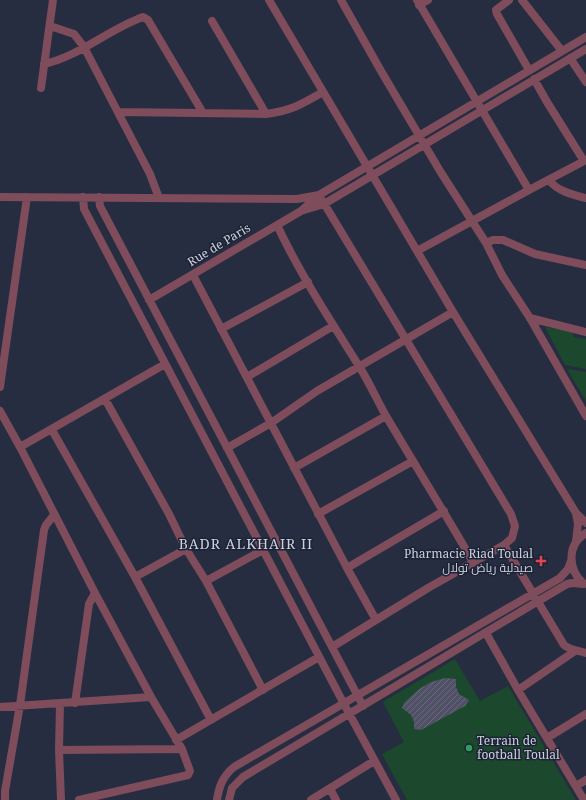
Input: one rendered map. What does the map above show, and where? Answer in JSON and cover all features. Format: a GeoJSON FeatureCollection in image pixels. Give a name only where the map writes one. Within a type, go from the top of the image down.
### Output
{"type":"FeatureCollection","features":[{"type":"Feature","properties":{"kind":"street"},"geometry":{"type":"LineString","coordinates":[[41,88],[53,0]]}},
{"type":"Feature","properties":{"kind":"street"},"geometry":{"type":"LineString","coordinates":[[269,0],[453,312],[576,513],[586,523]]}},
{"type":"Feature","properties":{"kind":"street"},"geometry":{"type":"LineString","coordinates":[[341,0],[419,135],[486,243],[502,275],[530,318],[586,416]]}},
{"type":"Feature","properties":{"kind":"street"},"geometry":{"type":"LineString","coordinates":[[428,0],[418,2],[529,190]]}},
{"type":"Feature","properties":{"kind":"street"},"geometry":{"type":"LineString","coordinates":[[509,0],[498,7],[496,14],[530,70]]}},
{"type":"Feature","properties":{"kind":"street"},"geometry":{"type":"LineString","coordinates":[[522,0],[562,51]]}},
{"type":"Feature","properties":{"kind":"street"},"geometry":{"type":"LineString","coordinates":[[44,64],[66,57],[143,17],[148,20],[203,113]]}},
{"type":"Feature","properties":{"kind":"street"},"geometry":{"type":"LineString","coordinates":[[212,21],[266,114]]}},
{"type":"Feature","properties":{"kind":"street"},"geometry":{"type":"LineString","coordinates":[[50,26],[74,34],[84,47],[150,174],[159,198]]}},
{"type":"Feature","properties":{"kind":"street"},"geometry":{"type":"LineString","coordinates":[[301,211],[319,195],[586,36]]}},
{"type":"Feature","properties":{"kind":"street"},"geometry":{"type":"LineString","coordinates":[[301,211],[324,204],[586,49]]}},
{"type":"Feature","properties":{"kind":"street"},"geometry":{"type":"LineString","coordinates":[[570,58],[586,82]]}},
{"type":"Feature","properties":{"kind":"street"},"geometry":{"type":"LineString","coordinates":[[417,251],[585,160],[547,102],[534,79]]}},
{"type":"Feature","properties":{"kind":"street"},"geometry":{"type":"LineString","coordinates":[[118,112],[266,114],[283,112],[296,107],[323,92]]}},
{"type":"Feature","properties":{"kind":"street"},"geometry":{"type":"LineString","coordinates":[[549,180],[553,187],[586,198]]}},
{"type":"Feature","properties":{"kind":"street"},"geometry":{"type":"LineString","coordinates":[[0,197],[297,198],[319,195]]}},
{"type":"Feature","properties":{"kind":"street"},"geometry":{"type":"LineString","coordinates":[[319,195],[514,518],[515,532],[512,538],[504,545],[376,620],[332,648]]}},
{"type":"Feature","properties":{"kind":"street"},"geometry":{"type":"LineString","coordinates":[[0,387],[27,197]]}},
{"type":"Feature","properties":{"kind":"street"},"geometry":{"type":"LineString","coordinates":[[83,197],[84,209],[319,658],[396,800]]}},
{"type":"Feature","properties":{"kind":"street"},"geometry":{"type":"LineString","coordinates":[[99,197],[100,206],[363,706]]}},
{"type":"Feature","properties":{"kind":"street","name":"Rue de Paris"},"geometry":{"type":"LineString","coordinates":[[149,300],[301,211]]}},
{"type":"Feature","properties":{"kind":"street"},"geometry":{"type":"LineString","coordinates":[[277,225],[288,249],[473,562]]}},
{"type":"Feature","properties":{"kind":"street"},"geometry":{"type":"LineString","coordinates":[[486,243],[492,240],[503,240],[535,254],[586,265]]}},
{"type":"Feature","properties":{"kind":"street"},"geometry":{"type":"LineString","coordinates":[[193,275],[346,568],[376,620]]}},
{"type":"Feature","properties":{"kind":"street"},"geometry":{"type":"LineString","coordinates":[[221,330],[308,282]]}},
{"type":"Feature","properties":{"kind":"street"},"geometry":{"type":"LineString","coordinates":[[227,448],[271,423],[318,391],[453,312]]}},
{"type":"Feature","properties":{"kind":"street"},"geometry":{"type":"LineString","coordinates":[[530,318],[586,332]]}},
{"type":"Feature","properties":{"kind":"street"},"geometry":{"type":"LineString","coordinates":[[247,378],[333,326]]}},
{"type":"Feature","properties":{"kind":"street"},"geometry":{"type":"LineString","coordinates":[[20,447],[165,364]]}},
{"type":"Feature","properties":{"kind":"street"},"geometry":{"type":"LineString","coordinates":[[105,399],[169,514],[186,549],[206,581],[263,690]]}},
{"type":"Feature","properties":{"kind":"street"},"geometry":{"type":"LineString","coordinates":[[0,411],[95,593],[151,697],[182,749],[190,771],[188,775],[79,800]]}},
{"type":"Feature","properties":{"kind":"street"},"geometry":{"type":"LineString","coordinates":[[294,468],[386,416]]}},
{"type":"Feature","properties":{"kind":"street"},"geometry":{"type":"LineString","coordinates":[[52,430],[135,578],[211,720]]}},
{"type":"Feature","properties":{"kind":"street"},"geometry":{"type":"LineString","coordinates":[[318,514],[413,461]]}},
{"type":"Feature","properties":{"kind":"street"},"geometry":{"type":"LineString","coordinates":[[346,568],[444,511]]}},
{"type":"Feature","properties":{"kind":"street"},"geometry":{"type":"LineString","coordinates":[[216,800],[218,790],[224,777],[234,767],[560,578],[568,569],[572,551],[576,542],[578,524],[576,513]]}},
{"type":"Feature","properties":{"kind":"street"},"geometry":{"type":"LineString","coordinates":[[5,800],[5,791],[20,705],[44,530],[54,515]]}},
{"type":"Feature","properties":{"kind":"street"},"geometry":{"type":"LineString","coordinates":[[576,542],[586,533]]}},
{"type":"Feature","properties":{"kind":"street"},"geometry":{"type":"LineString","coordinates":[[504,545],[539,601],[564,645],[568,648],[586,653]]}},
{"type":"Feature","properties":{"kind":"street"},"geometry":{"type":"LineString","coordinates":[[135,578],[186,549]]}},
{"type":"Feature","properties":{"kind":"street"},"geometry":{"type":"LineString","coordinates":[[206,581],[263,550]]}},
{"type":"Feature","properties":{"kind":"street"},"geometry":{"type":"LineString","coordinates":[[571,561],[575,574],[585,585]]}},
{"type":"Feature","properties":{"kind":"street"},"geometry":{"type":"LineString","coordinates":[[230,800],[232,788],[243,777],[567,584],[572,583],[585,585]]}},
{"type":"Feature","properties":{"kind":"street"},"geometry":{"type":"LineString","coordinates":[[75,703],[88,604],[95,593]]}},
{"type":"Feature","properties":{"kind":"street"},"geometry":{"type":"LineString","coordinates":[[486,632],[518,690],[584,800]]}},
{"type":"Feature","properties":{"kind":"street"},"geometry":{"type":"LineString","coordinates":[[518,690],[575,650]]}},
{"type":"Feature","properties":{"kind":"street"},"geometry":{"type":"LineString","coordinates":[[176,740],[319,658]]}},
{"type":"Feature","properties":{"kind":"street"},"geometry":{"type":"LineString","coordinates":[[0,707],[151,697]]}},
{"type":"Feature","properties":{"kind":"street"},"geometry":{"type":"LineString","coordinates":[[60,704],[59,750],[61,800]]}},
{"type":"Feature","properties":{"kind":"street"},"geometry":{"type":"LineString","coordinates":[[547,738],[586,714]]}},
{"type":"Feature","properties":{"kind":"street"},"geometry":{"type":"LineString","coordinates":[[59,750],[182,749]]}},
{"type":"Feature","properties":{"kind":"street"},"geometry":{"type":"LineString","coordinates":[[311,800],[374,761]]}},
{"type":"Feature","properties":{"kind":"street"},"geometry":{"type":"LineString","coordinates":[[576,786],[586,780]]}},
{"type":"Feature","properties":{"kind":"street"},"geometry":{"type":"LineString","coordinates":[[330,789],[336,800]]}},
{"type":"Feature","properties":{"kind":"green space"},"geometry":{"type":"Polygon","coordinates":[[[545,327],[573,332],[573,337],[586,339],[586,369],[565,365],[545,327]]]}},
{"type":"Feature","properties":{"kind":"green space"},"geometry":{"type":"Polygon","coordinates":[[[567,369],[586,372],[586,401],[567,369]]]}},
{"type":"Feature","properties":{"kind":"green space","name":"Terrain de football Toulal"},"geometry":{"type":"Polygon","coordinates":[[[455,659],[480,701],[508,686],[576,800],[407,800],[382,754],[404,742],[383,702],[455,659]]]}},
{"type":"Feature","properties":{"kind":"building"},"geometry":{"type":"Polygon","coordinates":[[[445,678],[456,679],[456,687],[459,694],[469,700],[465,706],[421,730],[414,729],[414,722],[411,715],[402,708],[404,703],[419,689],[431,682],[445,678]]]}},
{"type":"Feature","properties":{"kind":"place","name":"Pharmacie Riad Toulal صيدلية رياض تولال"},"geometry":{"type":"Point","coordinates":[541,561]}},
{"type":"Feature","properties":{"kind":"place","name":"Terrain de football Toulal"},"geometry":{"type":"Point","coordinates":[469,748]}},
{"type":"Feature","properties":{"kind":"district","name":"BADR ALKHAIR II"},"geometry":{"type":"Point","coordinates":[246,544]}}]}
